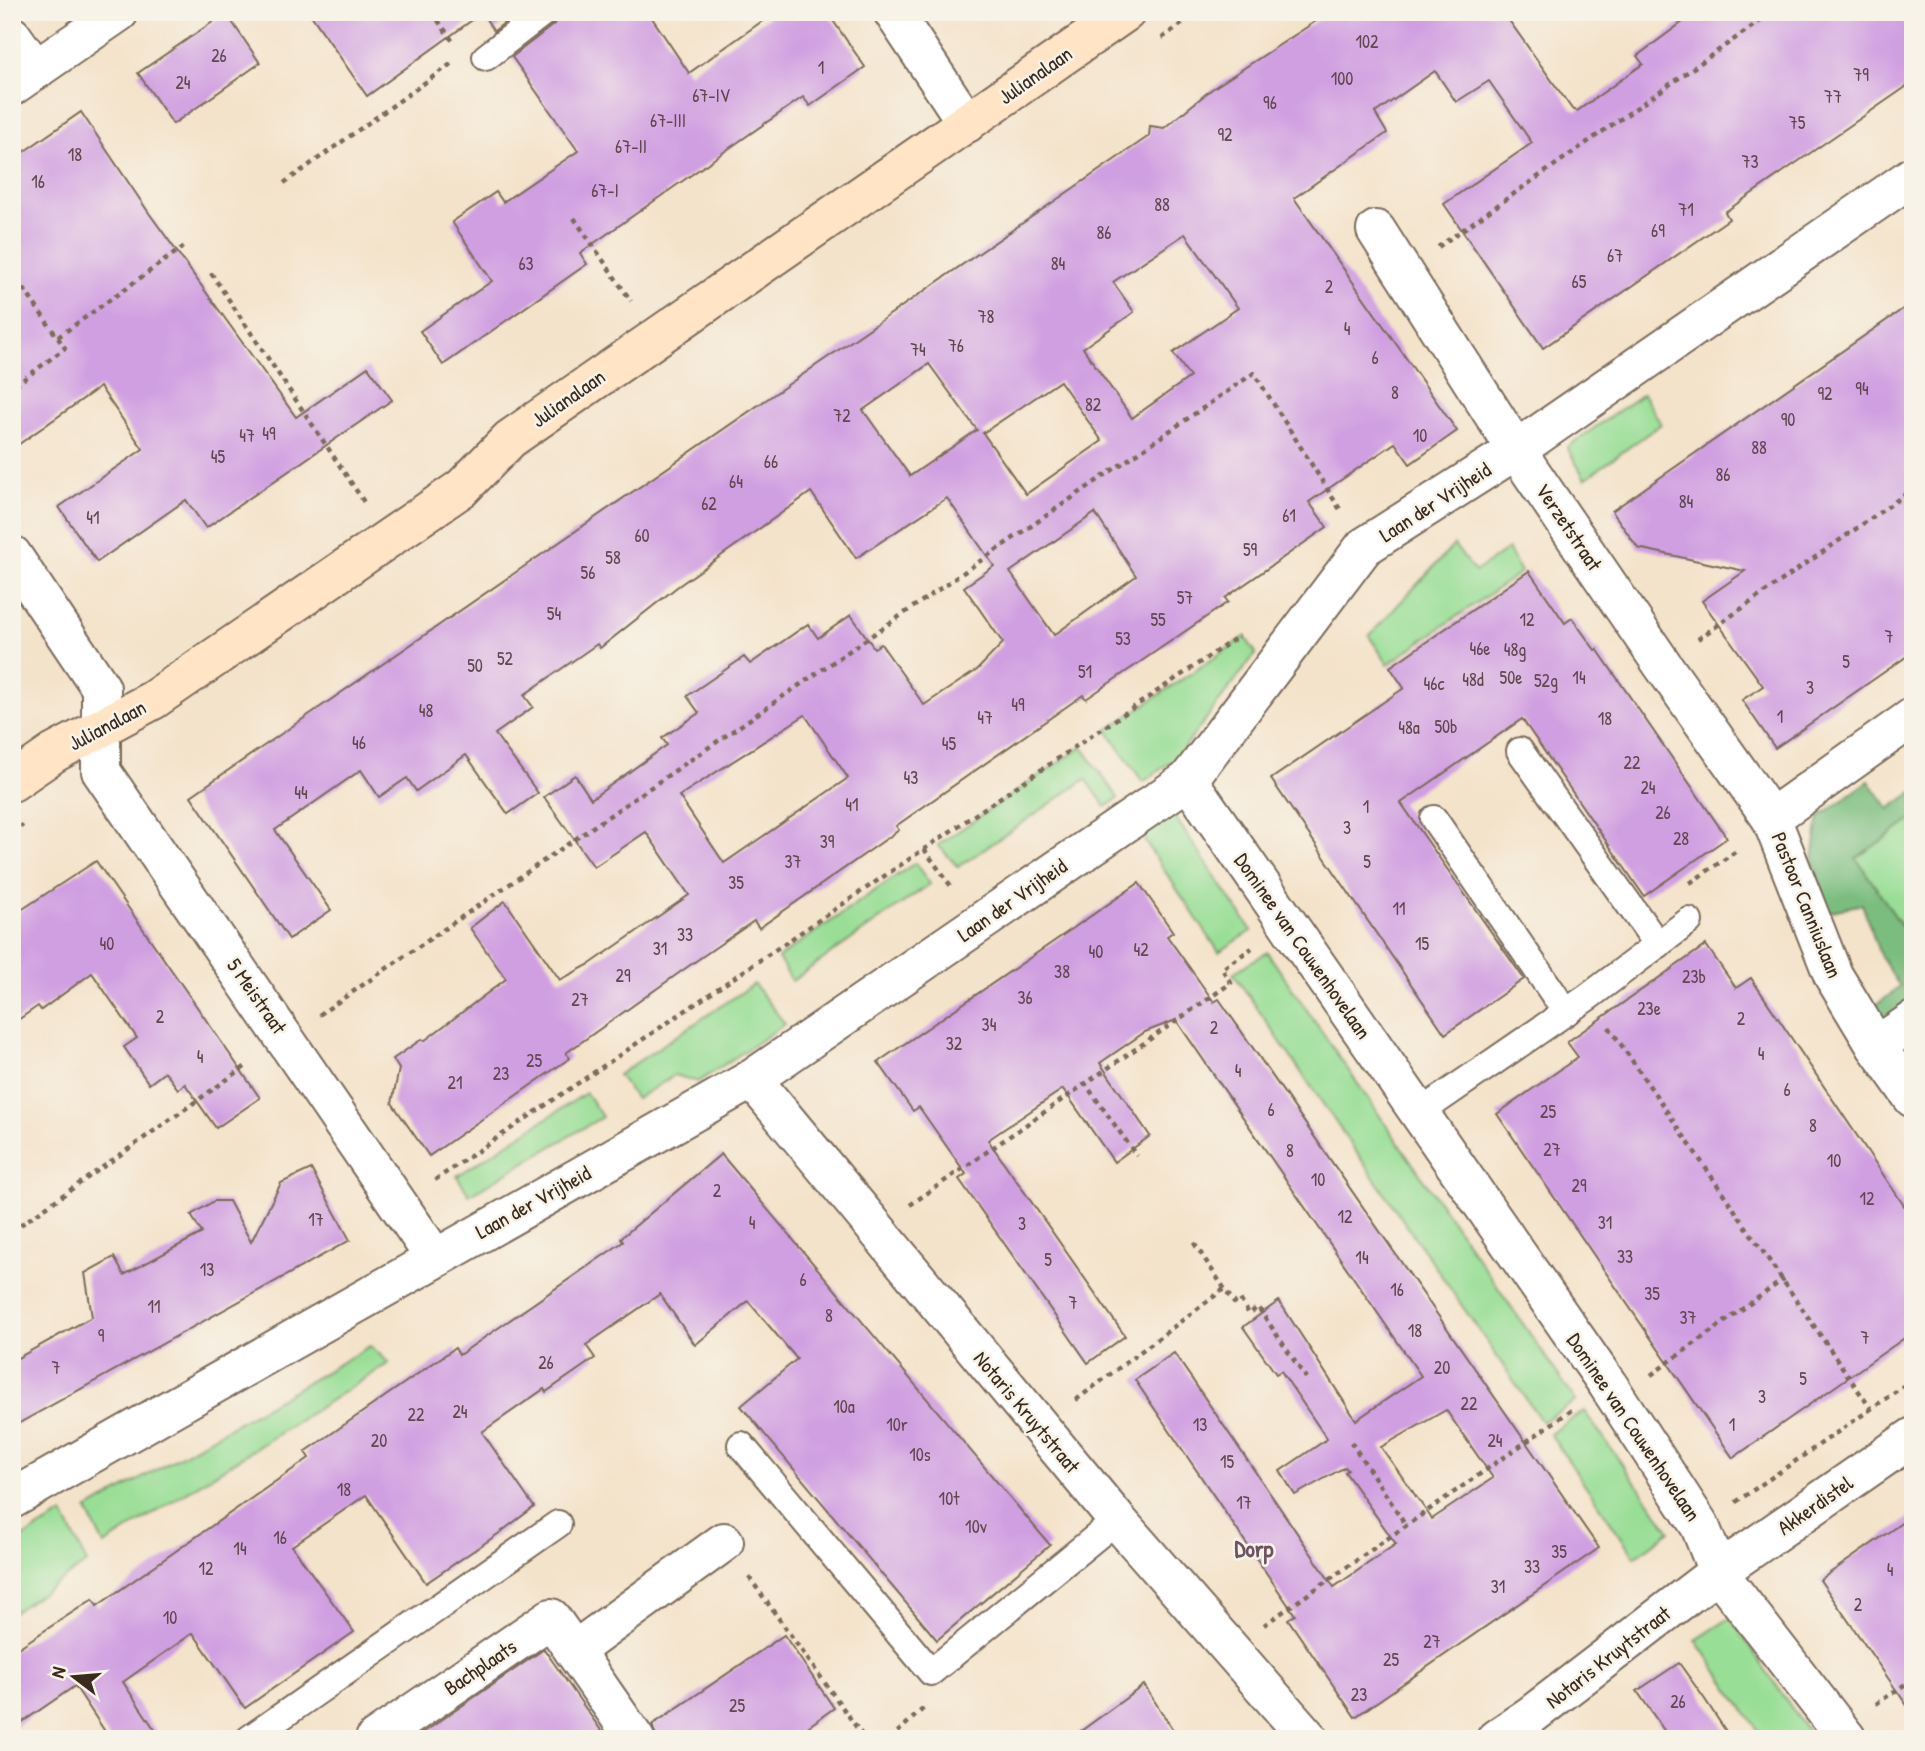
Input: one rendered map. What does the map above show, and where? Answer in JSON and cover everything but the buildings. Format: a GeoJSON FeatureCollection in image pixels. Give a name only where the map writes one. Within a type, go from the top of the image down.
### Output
{"type":"FeatureCollection","features":[{"type":"Feature","properties":{"kind":"street"},"geometry":{"type":"LineString","coordinates":[[12,36],[24,78],[119,12]]}},
{"type":"Feature","properties":{"kind":"street"},"geometry":{"type":"LineString","coordinates":[[893,12],[967,122]]}},
{"type":"Feature","properties":{"kind":"street","name":"Julianalaan"},"geometry":{"type":"LineString","coordinates":[[12,782],[54,753],[153,700],[462,488],[510,439],[1126,12]]}},
{"type":"Feature","properties":{"kind":"street","name":"Laan der Vrijheid"},"geometry":{"type":"LineString","coordinates":[[12,1499],[752,1079],[1188,780],[1364,547],[1516,450],[1913,176]]}},
{"type":"Feature","properties":{"kind":"street","name":"Verzetstraat"},"geometry":{"type":"LineString","coordinates":[[1376,230],[1516,450],[1771,818]]}},
{"type":"Feature","properties":{"kind":"street","name":"5 Meistraat"},"geometry":{"type":"LineString","coordinates":[[12,555],[101,688],[101,771],[435,1258]]}},
{"type":"Feature","properties":{"kind":"street"},"geometry":{"type":"LineString","coordinates":[[1771,818],[1913,717]]}},
{"type":"Feature","properties":{"kind":"street","name":"Dominee van Couwenhovelaan"},"geometry":{"type":"LineString","coordinates":[[1188,780],[1612,1392],[1700,1526],[1718,1572],[1847,1739]]}},
{"type":"Feature","properties":{"kind":"street","name":"Pastoor Canniuslaan"},"geometry":{"type":"LineString","coordinates":[[1771,818],[1833,975],[1876,1046],[1913,1098]]}},
{"type":"Feature","properties":{"kind":"street"},"geometry":{"type":"LineString","coordinates":[[1876,1046],[1913,1021]]}},
{"type":"Feature","properties":{"kind":"street","name":"Notaris Kruytstraat"},"geometry":{"type":"LineString","coordinates":[[752,1079],[1117,1520],[1309,1739]]}},
{"type":"Feature","properties":{"kind":"street","name":"Akkerdistel"},"geometry":{"type":"LineString","coordinates":[[1718,1572],[1913,1437]]}},
{"type":"Feature","properties":{"kind":"street"},"geometry":{"type":"LineString","coordinates":[[574,1651],[724,1542]]}},
{"type":"Feature","properties":{"kind":"street","name":"Notaris Kruytstraat"},"geometry":{"type":"LineString","coordinates":[[1496,1739],[1718,1572]]}},
{"type":"Feature","properties":{"kind":"street","name":"Bachplaats"},"geometry":{"type":"LineString","coordinates":[[375,1739],[551,1618],[635,1739]]}},
{"type":"Feature","properties":{"kind":"lane"},"geometry":{"type":"LineString","coordinates":[[474,56],[544,12]]}},
{"type":"Feature","properties":{"kind":"lane"},"geometry":{"type":"LineString","coordinates":[[1520,751],[1658,945]]}},
{"type":"Feature","properties":{"kind":"lane"},"geometry":{"type":"LineString","coordinates":[[1434,819],[1566,1012]]}},
{"type":"Feature","properties":{"kind":"lane"},"geometry":{"type":"LineString","coordinates":[[1419,1113],[1588,997],[1689,921]]}},
{"type":"Feature","properties":{"kind":"lane"},"geometry":{"type":"LineString","coordinates":[[741,1445],[931,1672],[1117,1520]]}},
{"type":"Feature","properties":{"kind":"lane"},"geometry":{"type":"LineString","coordinates":[[248,1739],[558,1524]]}},
{"type":"Feature","properties":{"kind":"path"},"geometry":{"type":"LineString","coordinates":[[432,12],[455,45]]}},
{"type":"Feature","properties":{"kind":"path"},"geometry":{"type":"LineString","coordinates":[[1403,272],[1773,12]]}},
{"type":"Feature","properties":{"kind":"path"},"geometry":{"type":"LineString","coordinates":[[284,183],[474,56]]}},
{"type":"Feature","properties":{"kind":"path"},"geometry":{"type":"LineString","coordinates":[[574,218],[634,306]]}},
{"type":"Feature","properties":{"kind":"path"},"geometry":{"type":"LineString","coordinates":[[58,337],[186,245]]}},
{"type":"Feature","properties":{"kind":"path"},"geometry":{"type":"LineString","coordinates":[[12,272],[65,348],[12,388]]}},
{"type":"Feature","properties":{"kind":"path"},"geometry":{"type":"LineString","coordinates":[[211,272],[366,505]]}},
{"type":"Feature","properties":{"kind":"path"},"geometry":{"type":"LineString","coordinates":[[12,1231],[286,1038],[1254,373],[1364,547]]}},
{"type":"Feature","properties":{"kind":"path"},"geometry":{"type":"LineString","coordinates":[[1662,664],[1913,489]]}},
{"type":"Feature","properties":{"kind":"path"},"geometry":{"type":"LineString","coordinates":[[400,1204],[1262,621],[1305,624]]}},
{"type":"Feature","properties":{"kind":"path"},"geometry":{"type":"LineString","coordinates":[[1639,918],[1744,846],[1771,818]]}},
{"type":"Feature","properties":{"kind":"path"},"geometry":{"type":"LineString","coordinates":[[876,1229],[1084,1082],[1231,983],[1222,969],[1286,923]]}},
{"type":"Feature","properties":{"kind":"path"},"geometry":{"type":"LineString","coordinates":[[1588,997],[1871,1409]]}},
{"type":"Feature","properties":{"kind":"path"},"geometry":{"type":"LineString","coordinates":[[1084,1082],[1137,1156]]}},
{"type":"Feature","properties":{"kind":"path"},"geometry":{"type":"LineString","coordinates":[[1194,1243],[1234,1303],[1240,1299],[1249,1314],[1258,1307],[1306,1378]]}},
{"type":"Feature","properties":{"kind":"path"},"geometry":{"type":"LineString","coordinates":[[1231,1648],[1406,1525],[1784,1279]]}},
{"type":"Feature","properties":{"kind":"path"},"geometry":{"type":"LineString","coordinates":[[1040,1428],[1224,1289]]}},
{"type":"Feature","properties":{"kind":"path"},"geometry":{"type":"LineString","coordinates":[[1700,1526],[1913,1380]]}},
{"type":"Feature","properties":{"kind":"path"},"geometry":{"type":"LineString","coordinates":[[1351,1441],[1406,1525]]}},
{"type":"Feature","properties":{"kind":"path"},"geometry":{"type":"LineString","coordinates":[[724,1542],[864,1739]]}},
{"type":"Feature","properties":{"kind":"green space"},"geometry":{"type":"Polygon","coordinates":[[[1643,394],[1661,424],[1585,479],[1567,447],[1643,394]]]}},
{"type":"Feature","properties":{"kind":"green space"},"geometry":{"type":"Polygon","coordinates":[[[1454,545],[1475,572],[1508,549],[1521,572],[1388,664],[1369,636],[1454,545]]]}},
{"type":"Feature","properties":{"kind":"green space"},"geometry":{"type":"Polygon","coordinates":[[[1245,637],[1256,653],[1177,757],[1143,782],[1107,730],[1245,637]]]}},
{"type":"Feature","properties":{"kind":"green space"},"geometry":{"type":"Polygon","coordinates":[[[1082,747],[1118,798],[1106,807],[1086,779],[958,867],[938,845],[1082,747]]]}},
{"type":"Feature","properties":{"kind":"green space"},"geometry":{"type":"Polygon","coordinates":[[[1869,781],[1889,809],[1913,792],[1913,819],[1856,858],[1913,943],[1913,1009],[1887,1027],[1872,1008],[1900,987],[1880,955],[1862,904],[1828,912],[1813,860],[1819,817],[1869,781]]]}},
{"type":"Feature","properties":{"kind":"green space"},"geometry":{"type":"Polygon","coordinates":[[[1173,814],[1252,931],[1219,952],[1142,837],[1173,814]]]}},
{"type":"Feature","properties":{"kind":"green space"},"geometry":{"type":"Polygon","coordinates":[[[1913,819],[1913,943],[1856,858],[1913,819]]]}},
{"type":"Feature","properties":{"kind":"green space"},"geometry":{"type":"Polygon","coordinates":[[[915,863],[930,884],[792,981],[778,958],[915,863]]]}},
{"type":"Feature","properties":{"kind":"green space"},"geometry":{"type":"Polygon","coordinates":[[[1267,952],[1576,1401],[1542,1422],[1233,973],[1267,952]]]}},
{"type":"Feature","properties":{"kind":"green space"},"geometry":{"type":"Polygon","coordinates":[[[754,984],[785,1024],[698,1082],[675,1075],[636,1099],[618,1075],[754,984]]]}},
{"type":"Feature","properties":{"kind":"green space"},"geometry":{"type":"Polygon","coordinates":[[[586,1093],[602,1117],[469,1195],[457,1176],[586,1093]]]}},
{"type":"Feature","properties":{"kind":"green space"},"geometry":{"type":"Polygon","coordinates":[[[370,1346],[389,1363],[104,1545],[87,1510],[370,1346]]]}},
{"type":"Feature","properties":{"kind":"green space"},"geometry":{"type":"Polygon","coordinates":[[[1584,1411],[1670,1531],[1635,1557],[1550,1434],[1584,1411]]]}},
{"type":"Feature","properties":{"kind":"green space"},"geometry":{"type":"Polygon","coordinates":[[[63,1514],[87,1563],[12,1613],[12,1544],[63,1514]]]}},
{"type":"Feature","properties":{"kind":"green space"},"geometry":{"type":"Polygon","coordinates":[[[1730,1618],[1813,1739],[1764,1739],[1696,1640],[1730,1618]]]}},
{"type":"Feature","properties":{"kind":"district","name":"Dorp"},"geometry":{"type":"Point","coordinates":[1254,1548]}}]}
